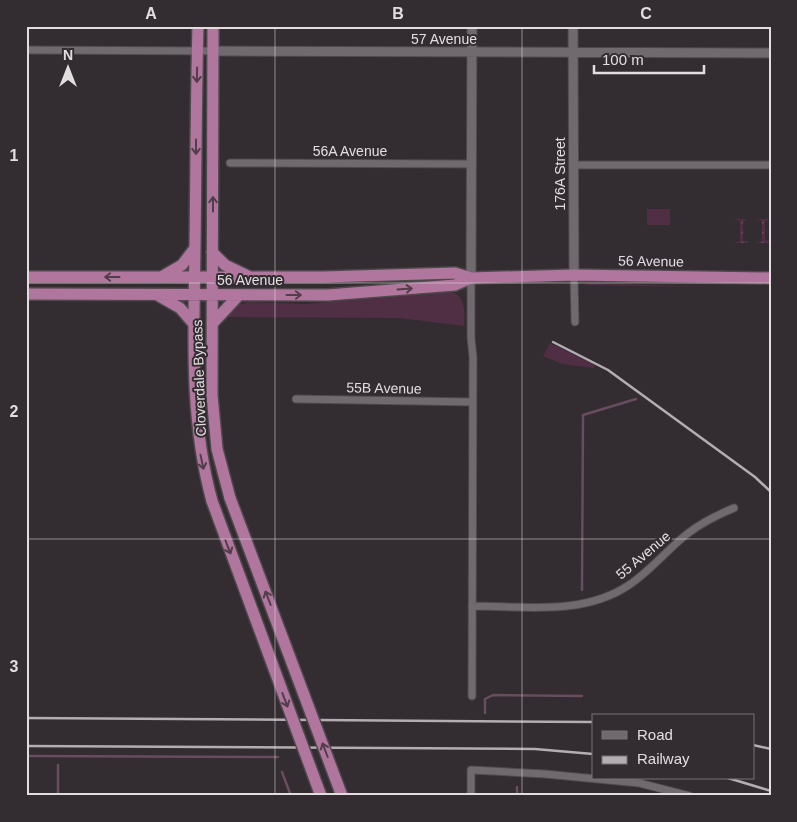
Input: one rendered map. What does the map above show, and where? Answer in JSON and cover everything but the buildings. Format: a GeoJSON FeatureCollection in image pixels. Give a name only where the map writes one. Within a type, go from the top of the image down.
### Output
{"type":"FeatureCollection","features":[{"type":"Feature","properties":{"kind":"highway","name":"Cloverdale Bypass"},"geometry":{"type":"LineString","coordinates":[[198,26],[196,248],[193,323],[196,422],[200,451],[212,501],[321,796]]}},
{"type":"Feature","properties":{"kind":"highway","name":"Cloverdale Bypass"},"geometry":{"type":"LineString","coordinates":[[213,26],[212,324],[215,435],[220,466],[230,498],[342,796]]}},
{"type":"Feature","properties":{"kind":"highway"},"geometry":{"type":"LineString","coordinates":[[161,277],[182,265],[196,248]]}},
{"type":"Feature","properties":{"kind":"highway"},"geometry":{"type":"LineString","coordinates":[[212,252],[225,265],[251,277]]}},
{"type":"Feature","properties":{"kind":"highway","name":"56 Avenue"},"geometry":{"type":"LineString","coordinates":[[26,277],[212,278],[455,272],[471,278]]}},
{"type":"Feature","properties":{"kind":"highway","name":"56 Avenue"},"geometry":{"type":"LineString","coordinates":[[26,294],[239,295],[356,293],[455,285],[471,278],[574,275],[771,278]]}},
{"type":"Feature","properties":{"kind":"highway"},"geometry":{"type":"LineString","coordinates":[[158,295],[180,308],[193,323]]}},
{"type":"Feature","properties":{"kind":"highway"},"geometry":{"type":"LineString","coordinates":[[212,324],[239,295]]}},
{"type":"Feature","properties":{"kind":"street"},"geometry":{"type":"LineString","coordinates":[[472,26],[472,696]]}},
{"type":"Feature","properties":{"kind":"street","name":"176A Street"},"geometry":{"type":"LineString","coordinates":[[573,26],[575,322]]}},
{"type":"Feature","properties":{"kind":"street","name":"57 Avenue"},"geometry":{"type":"LineString","coordinates":[[27,51],[771,53]]}},
{"type":"Feature","properties":{"kind":"street","name":"56A Avenue"},"geometry":{"type":"LineString","coordinates":[[230,163],[471,164]]}},
{"type":"Feature","properties":{"kind":"street"},"geometry":{"type":"LineString","coordinates":[[574,165],[771,165]]}},
{"type":"Feature","properties":{"kind":"street","name":"55B Avenue"},"geometry":{"type":"LineString","coordinates":[[296,398],[473,402]]}},
{"type":"Feature","properties":{"kind":"street","name":"55 Avenue"},"geometry":{"type":"LineString","coordinates":[[472,606],[565,607],[591,604],[631,584],[688,534],[708,520],[734,508]]}},
{"type":"Feature","properties":{"kind":"street"},"geometry":{"type":"LineString","coordinates":[[470,796],[471,770],[592,778]]}},
{"type":"Feature","properties":{"kind":"street"},"geometry":{"type":"LineString","coordinates":[[608,780],[639,783],[690,796]]}},
{"type":"Feature","properties":{"kind":"shaded area"},"geometry":{"type":"Polygon","coordinates":[[[647,209],[670,209],[670,225],[647,225],[647,209]]]}},
{"type":"Feature","properties":{"kind":"shaded area"},"geometry":{"type":"Polygon","coordinates":[[[734,219],[748,219],[743,221],[743,241],[748,241],[748,243],[734,243],[740,241],[740,221],[734,219]]]}},
{"type":"Feature","properties":{"kind":"shaded area"},"geometry":{"type":"Polygon","coordinates":[[[756,219],[771,219],[765,221],[765,240],[771,243],[756,243],[762,241],[762,221],[756,219]]]}},
{"type":"Feature","properties":{"kind":"shaded area"},"geometry":{"type":"Polygon","coordinates":[[[590,283],[712,287],[584,285],[590,283]]]}},
{"type":"Feature","properties":{"kind":"shaded area"},"geometry":{"type":"Polygon","coordinates":[[[451,292],[460,297],[462,301],[464,326],[399,318],[224,317],[234,306],[249,302],[305,304],[451,292]]]}},
{"type":"Feature","properties":{"kind":"shaded area"},"geometry":{"type":"Polygon","coordinates":[[[550,343],[595,365],[594,368],[562,364],[543,356],[550,343]]]}},
{"type":"Feature","properties":{"kind":"waterway"},"geometry":{"type":"LineString","coordinates":[[582,590],[583,415],[636,399]]}},
{"type":"Feature","properties":{"kind":"waterway"},"geometry":{"type":"LineString","coordinates":[[485,713],[485,699],[493,695],[582,696]]}},
{"type":"Feature","properties":{"kind":"waterway"},"geometry":{"type":"LineString","coordinates":[[26,756],[278,757]]}},
{"type":"Feature","properties":{"kind":"waterway"},"geometry":{"type":"LineString","coordinates":[[58,765],[58,796]]}},
{"type":"Feature","properties":{"kind":"waterway"},"geometry":{"type":"LineString","coordinates":[[282,772],[291,796]]}},
{"type":"Feature","properties":{"kind":"waterway"},"geometry":{"type":"LineString","coordinates":[[517,787],[517,796]]}},
{"type":"Feature","properties":{"kind":"railway"},"geometry":{"type":"LineString","coordinates":[[553,342],[608,370],[755,477],[771,492]]}},
{"type":"Feature","properties":{"kind":"railway"},"geometry":{"type":"LineString","coordinates":[[26,718],[592,722]]}},
{"type":"Feature","properties":{"kind":"railway"},"geometry":{"type":"LineString","coordinates":[[754,745],[771,749]]}},
{"type":"Feature","properties":{"kind":"railway"},"geometry":{"type":"LineString","coordinates":[[26,746],[535,749],[592,754]]}},
{"type":"Feature","properties":{"kind":"railway"},"geometry":{"type":"LineString","coordinates":[[735,780],[771,791]]}}]}
